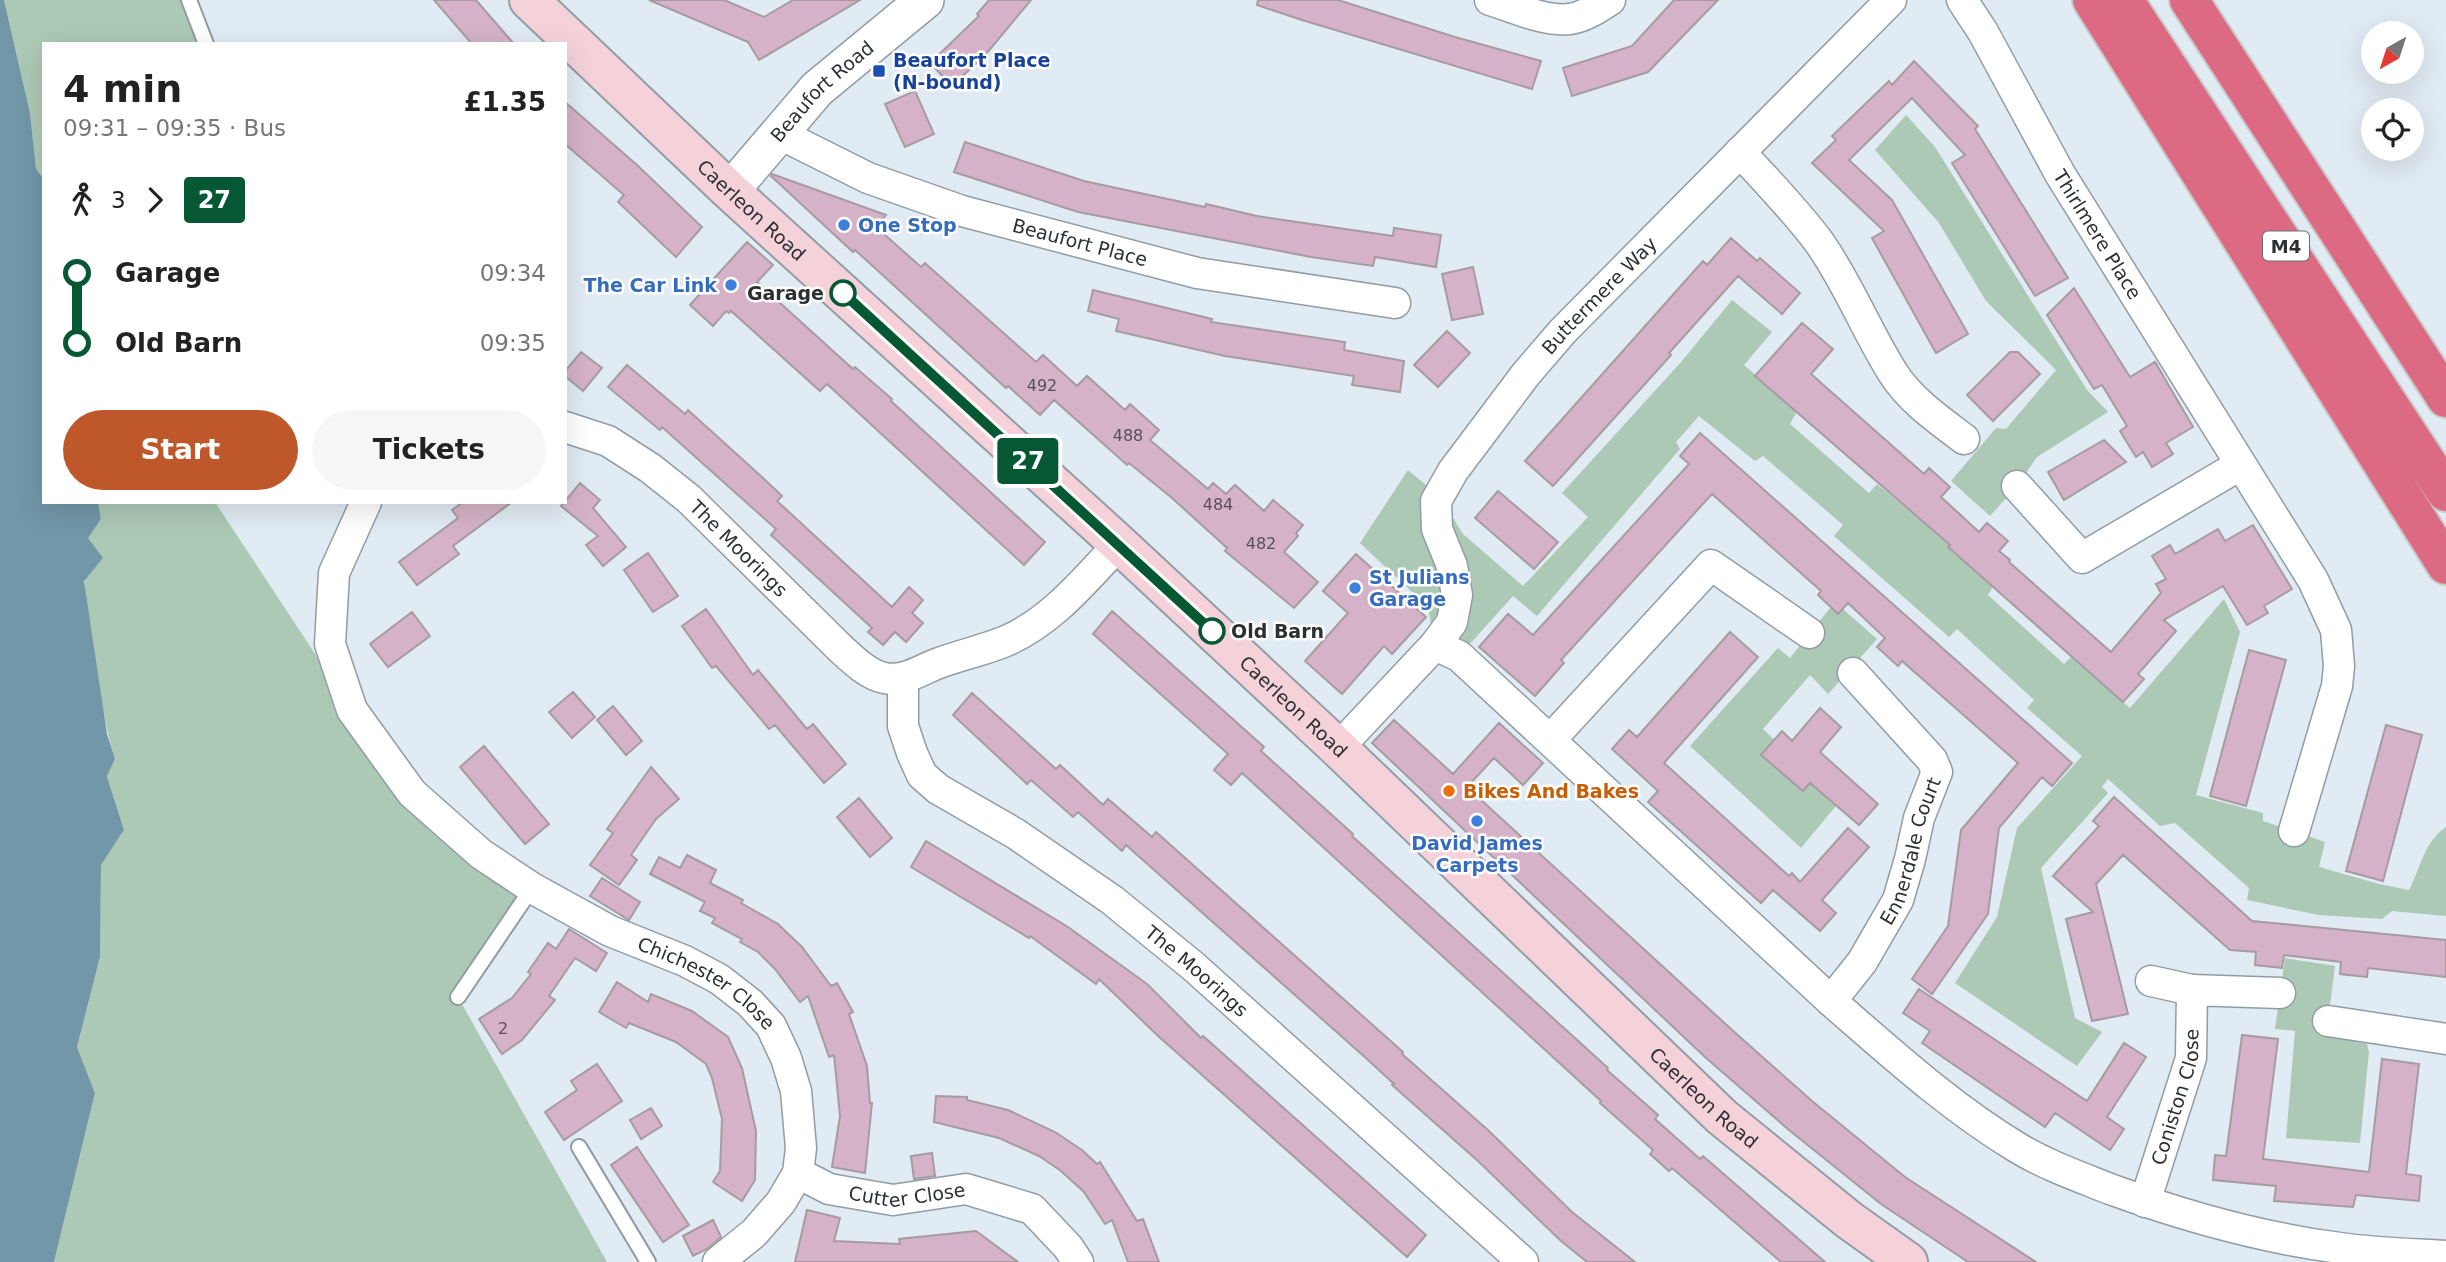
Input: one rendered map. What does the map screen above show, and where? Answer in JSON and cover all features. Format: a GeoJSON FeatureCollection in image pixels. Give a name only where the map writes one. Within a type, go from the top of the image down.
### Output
{"type":"FeatureCollection","features":[{"type":"Feature","properties":{"kind":"highway"},"geometry":{"type":"LineString","coordinates":[[2092,0],[2446,565]]}},
{"type":"Feature","properties":{"kind":"highway","name":"M4"},"geometry":{"type":"LineString","coordinates":[[2124,0],[2446,492]]}},
{"type":"Feature","properties":{"kind":"highway"},"geometry":{"type":"LineString","coordinates":[[2189,0],[2311,162],[2446,355]]}},
{"type":"Feature","properties":{"kind":"highway","name":"M4"},"geometry":{"type":"LineString","coordinates":[[2189,0],[2446,398]]}},
{"type":"Feature","properties":{"kind":"main road","name":"Caerleon Road"},"geometry":{"type":"LineString","coordinates":[[529,0],[730,191],[1119,544],[1338,748],[1722,1117],[1849,1220],[1908,1262]]}},
{"type":"Feature","properties":{"kind":"street","name":"Beaufort Road"},"geometry":{"type":"LineString","coordinates":[[730,191],[817,89],[925,0]]}},
{"type":"Feature","properties":{"kind":"street"},"geometry":{"type":"LineString","coordinates":[[1490,0],[1541,16],[1570,19],[1593,11],[1610,0]]}},
{"type":"Feature","properties":{"kind":"street","name":"Buttermere Way"},"geometry":{"type":"LineString","coordinates":[[1435,645],[1452,622],[1457,595],[1452,566],[1437,529],[1436,501],[1453,471],[1526,374],[1563,331],[1891,0]]}},
{"type":"Feature","properties":{"kind":"street","name":"Thirlmere Place"},"geometry":{"type":"LineString","coordinates":[[1962,0],[1983,32],[2060,174],[2313,580],[2336,630],[2340,666],[2337,686],[2294,831]]}},
{"type":"Feature","properties":{"kind":"street","name":"Beaufort Place"},"geometry":{"type":"LineString","coordinates":[[780,134],[868,178],[962,211],[1197,273],[1395,303]]}},
{"type":"Feature","properties":{"kind":"street"},"geometry":{"type":"LineString","coordinates":[[1740,152],[1786,201],[1819,242],[1842,277],[1894,375],[1924,408],[1964,439]]}},
{"type":"Feature","properties":{"kind":"street","name":"The Moorings"},"geometry":{"type":"LineString","coordinates":[[567,428],[608,441],[650,468],[689,499],[862,667],[881,677],[903,679],[903,726],[922,775],[939,789],[1016,834],[1112,900],[1193,966],[1523,1262]]}},
{"type":"Feature","properties":{"kind":"street"},"geometry":{"type":"LineString","coordinates":[[2017,486],[2082,558],[2240,465]]}},
{"type":"Feature","properties":{"kind":"street","name":"Chichester Close"},"geometry":{"type":"LineString","coordinates":[[365,504],[334,573],[330,644],[352,710],[412,793],[481,854],[533,888],[610,931],[707,973],[750,1003],[771,1026],[786,1058],[796,1091],[801,1148],[797,1172],[781,1202],[754,1233],[718,1262]]}},
{"type":"Feature","properties":{"kind":"street"},"geometry":{"type":"LineString","coordinates":[[903,679],[938,663],[1006,641],[1040,621],[1073,593],[1119,544]]}},
{"type":"Feature","properties":{"kind":"street"},"geometry":{"type":"LineString","coordinates":[[1550,739],[1711,565],[1809,633]]}},
{"type":"Feature","properties":{"kind":"street"},"geometry":{"type":"LineString","coordinates":[[1338,748],[1435,645],[1459,656],[1831,1001],[1950,1102],[2020,1150],[2145,1202],[2264,1235],[2342,1249],[2446,1256]]}},
{"type":"Feature","properties":{"kind":"street","name":"Ennerdale Court"},"geometry":{"type":"LineString","coordinates":[[1831,1001],[1862,962],[1898,900],[1919,818],[1937,772],[1932,760],[1853,673]]}},
{"type":"Feature","properties":{"kind":"street"},"geometry":{"type":"LineString","coordinates":[[2151,981],[2192,990],[2280,993]]}},
{"type":"Feature","properties":{"kind":"street","name":"Coniston Close"},"geometry":{"type":"LineString","coordinates":[[2145,1202],[2191,1058],[2192,990]]}},
{"type":"Feature","properties":{"kind":"street"},"geometry":{"type":"LineString","coordinates":[[2329,1021],[2446,1039]]}},
{"type":"Feature","properties":{"kind":"street","name":"Cutter Close"},"geometry":{"type":"LineString","coordinates":[[797,1172],[829,1189],[893,1200],[967,1189],[1032,1209],[1068,1247],[1078,1262]]}},
{"type":"Feature","properties":{"kind":"lane"},"geometry":{"type":"LineString","coordinates":[[189,0],[205,42]]}},
{"type":"Feature","properties":{"kind":"lane"},"geometry":{"type":"LineString","coordinates":[[458,997],[533,888]]}},
{"type":"Feature","properties":{"kind":"lane"},"geometry":{"type":"LineString","coordinates":[[579,1147],[648,1262]]}},
{"type":"Feature","properties":{"kind":"green space"},"geometry":{"type":"Polygon","coordinates":[[[4,0],[189,0],[205,42],[42,42],[42,178],[36,170],[30,113],[4,0]]]}},
{"type":"Feature","properties":{"kind":"green space"},"geometry":{"type":"Polygon","coordinates":[[[1906,115],[1935,147],[2087,390],[2108,412],[2037,457],[2017,486],[1990,516],[1951,481],[1996,428],[2006,429],[2056,370],[1986,301],[1939,223],[1875,150],[1906,115]]]}},
{"type":"Feature","properties":{"kind":"green space"},"geometry":{"type":"Polygon","coordinates":[[[1732,300],[1772,332],[1744,365],[1797,411],[1790,424],[1869,493],[1877,484],[1937,534],[1993,586],[1988,595],[2064,664],[2072,656],[2130,708],[2224,599],[2240,632],[2196,795],[2263,813],[2263,821],[2325,842],[2319,867],[2409,890],[2428,847],[2446,827],[2446,916],[2392,911],[2382,919],[2319,915],[2247,900],[2249,888],[2175,823],[2160,826],[2108,779],[2102,787],[2108,793],[2041,868],[2075,1018],[2102,1032],[2077,1066],[1955,983],[1997,917],[2017,828],[2082,756],[2027,708],[2034,700],[1957,629],[1949,637],[1834,536],[1843,525],[1763,456],[1755,461],[1699,416],[1676,442],[1680,449],[1537,616],[1513,596],[1459,656],[1435,645],[1428,607],[1360,543],[1408,470],[1439,496],[1463,534],[1523,586],[1588,517],[1562,493],[1682,361],[1732,300]]]}},
{"type":"Feature","properties":{"kind":"green space"},"geometry":{"type":"Polygon","coordinates":[[[98,504],[216,504],[352,710],[412,793],[532,888],[458,997],[607,1262],[54,1262],[95,1093],[77,1047],[100,957],[101,865],[124,830],[107,775],[115,759],[97,681],[87,611],[85,554],[88,537],[101,519],[98,504]]]}},
{"type":"Feature","properties":{"kind":"green space"},"geometry":{"type":"Polygon","coordinates":[[[1835,602],[1877,639],[1828,694],[1810,675],[1763,729],[1840,801],[1801,848],[1690,746],[1778,648],[1790,658],[1835,602]]]}},
{"type":"Feature","properties":{"kind":"green space"},"geometry":{"type":"Polygon","coordinates":[[[2285,958],[2335,966],[2328,1021],[2330,1036],[2367,1044],[2369,1052],[2360,1143],[2286,1138],[2295,1031],[2275,1029],[2285,958]]]}},
{"type":"Feature","properties":{"kind":"water"},"geometry":{"type":"Polygon","coordinates":[[[0,0],[4,0],[30,113],[36,169],[42,177],[42,504],[98,504],[101,519],[88,538],[103,558],[84,581],[107,734],[115,759],[107,776],[124,830],[101,865],[100,957],[77,1047],[95,1093],[54,1262],[0,1262],[0,0]]]}},
{"type":"Feature","properties":{"kind":"building"},"geometry":{"type":"Polygon","coordinates":[[[434,0],[476,0],[512,42],[470,42],[434,0]]]}},
{"type":"Feature","properties":{"kind":"building"},"geometry":{"type":"Polygon","coordinates":[[[649,0],[724,0],[764,17],[793,0],[860,0],[759,60],[748,42],[649,0]]]}},
{"type":"Feature","properties":{"kind":"building"},"geometry":{"type":"Polygon","coordinates":[[[989,0],[1031,0],[986,54],[952,86],[930,63],[979,16],[977,14],[989,0]]]}},
{"type":"Feature","properties":{"kind":"building"},"geometry":{"type":"Polygon","coordinates":[[[1258,0],[1338,0],[1541,61],[1532,89],[1302,20],[1257,5],[1258,0]]]}},
{"type":"Feature","properties":{"kind":"building"},"geometry":{"type":"Polygon","coordinates":[[[1674,0],[1718,0],[1648,72],[1572,96],[1563,68],[1632,46],[1674,0]]]}},
{"type":"Feature","properties":{"kind":"building"},"geometry":{"type":"Polygon","coordinates":[[[1914,61],[1978,126],[1975,129],[2068,278],[2035,296],[1952,163],[1965,155],[1912,98],[1849,160],[1892,200],[1968,334],[1936,353],[1872,238],[1884,231],[1812,163],[1836,140],[1832,136],[1889,81],[1892,85],[1914,61]]]}},
{"type":"Feature","properties":{"kind":"building"},"geometry":{"type":"Polygon","coordinates":[[[915,91],[934,134],[905,147],[885,104],[915,91]]]}},
{"type":"Feature","properties":{"kind":"building"},"geometry":{"type":"Polygon","coordinates":[[[567,104],[702,227],[676,257],[618,202],[624,195],[567,146],[567,104]]]}},
{"type":"Feature","properties":{"kind":"building"},"geometry":{"type":"Polygon","coordinates":[[[965,142],[1084,181],[1205,207],[1206,204],[1257,216],[1393,236],[1394,228],[1441,235],[1436,267],[1375,257],[1373,266],[1311,257],[1078,212],[954,172],[965,142]]]}},
{"type":"Feature","properties":{"kind":"building"},"geometry":{"type":"Polygon","coordinates":[[[772,174],[886,215],[876,227],[921,267],[925,263],[1036,362],[1043,355],[1077,386],[1087,376],[1125,410],[1130,404],[1159,430],[1150,440],[1208,489],[1213,483],[1226,494],[1235,485],[1264,511],[1273,500],[1303,525],[1296,533],[1298,536],[1284,552],[1318,582],[1294,608],[1225,551],[1227,548],[1172,498],[1129,463],[1127,465],[1054,400],[1040,415],[1008,386],[1006,388],[855,250],[853,252],[771,176],[772,174]]]}},
{"type":"Feature","properties":{"kind":"building"},"geometry":{"type":"Polygon","coordinates":[[[1731,238],[1757,261],[1760,258],[1800,293],[1782,314],[1738,276],[1553,486],[1525,461],[1703,261],[1707,265],[1731,238]]]}},
{"type":"Feature","properties":{"kind":"building"},"geometry":{"type":"Polygon","coordinates":[[[747,242],[773,265],[757,282],[853,369],[855,367],[892,399],[891,401],[1045,542],[1024,565],[827,384],[820,391],[731,311],[726,311],[713,326],[690,305],[747,242]]]}},
{"type":"Feature","properties":{"kind":"building"},"geometry":{"type":"Polygon","coordinates":[[[1473,267],[1483,314],[1452,320],[1442,274],[1473,267]]]}},
{"type":"Feature","properties":{"kind":"building"},"geometry":{"type":"Polygon","coordinates":[[[2074,288],[2130,377],[2155,362],[2193,427],[2166,443],[2173,454],[2152,467],[2143,452],[2136,457],[2120,431],[2127,426],[2102,385],[2094,389],[2047,315],[2074,288]]]}},
{"type":"Feature","properties":{"kind":"building"},"geometry":{"type":"Polygon","coordinates":[[[1093,290],[1212,319],[1211,322],[1345,342],[1344,350],[1404,361],[1400,392],[1352,385],[1354,376],[1225,356],[1116,331],[1119,319],[1088,311],[1093,290]]]}},
{"type":"Feature","properties":{"kind":"building"},"geometry":{"type":"Polygon","coordinates":[[[1802,323],[1833,349],[1811,374],[1924,474],[1929,468],[1950,487],[1941,497],[1979,532],[1987,523],[2008,541],[1999,551],[2009,562],[2111,652],[2161,593],[2156,584],[2166,579],[2152,556],[2170,545],[2175,554],[2218,529],[2225,541],[2253,525],[2292,589],[2264,606],[2268,613],[2247,625],[2223,586],[2164,620],[2176,631],[2138,674],[2144,679],[2123,702],[1948,547],[1950,545],[1755,376],[1802,323]]]}},
{"type":"Feature","properties":{"kind":"building"},"geometry":{"type":"Polygon","coordinates":[[[1447,331],[1470,353],[1438,387],[1414,365],[1447,331]]]}},
{"type":"Feature","properties":{"kind":"building"},"geometry":{"type":"Polygon","coordinates":[[[581,352],[602,368],[583,391],[567,378],[567,369],[581,352]]]}},
{"type":"Feature","properties":{"kind":"building"},"geometry":{"type":"Polygon","coordinates":[[[2010,352],[2018,352],[2040,374],[1993,421],[1967,395],[2010,352]]]}},
{"type":"Feature","properties":{"kind":"building"},"geometry":{"type":"Polygon","coordinates":[[[627,365],[685,414],[688,410],[763,478],[782,496],[777,501],[892,607],[909,587],[923,600],[912,613],[923,623],[906,642],[895,632],[883,645],[868,632],[872,628],[771,535],[776,529],[662,427],[660,430],[608,387],[627,365]]]}},
{"type":"Feature","properties":{"kind":"building"},"geometry":{"type":"Polygon","coordinates":[[[1700,433],[2072,763],[2052,786],[2042,777],[1999,828],[1988,914],[1932,994],[1912,979],[1948,926],[1961,830],[2018,763],[1902,661],[1898,666],[1877,647],[1885,638],[1848,603],[1838,614],[1818,595],[1821,591],[1712,494],[1561,660],[1564,663],[1535,696],[1479,647],[1508,614],[1533,635],[1689,464],[1680,456],[1700,433]]]}},
{"type":"Feature","properties":{"kind":"building"},"geometry":{"type":"Polygon","coordinates":[[[2104,440],[2126,462],[2064,500],[2048,472],[2104,440]]]}},
{"type":"Feature","properties":{"kind":"building"},"geometry":{"type":"Polygon","coordinates":[[[580,483],[600,500],[593,508],[626,547],[603,566],[586,545],[598,536],[561,506],[567,504],[567,499],[580,483]]]}},
{"type":"Feature","properties":{"kind":"building"},"geometry":{"type":"Polygon","coordinates":[[[1498,491],[1558,542],[1534,569],[1475,518],[1498,491]]]}},
{"type":"Feature","properties":{"kind":"building"},"geometry":{"type":"Polygon","coordinates":[[[460,504],[509,504],[453,546],[459,554],[417,585],[399,562],[458,518],[452,510],[460,504]]]}},
{"type":"Feature","properties":{"kind":"building"},"geometry":{"type":"Polygon","coordinates":[[[648,553],[678,596],[653,612],[624,570],[648,553]]]}},
{"type":"Feature","properties":{"kind":"building"},"geometry":{"type":"Polygon","coordinates":[[[1356,554],[1426,617],[1392,654],[1384,646],[1342,694],[1305,661],[1348,613],[1323,591],[1356,554]]]}},
{"type":"Feature","properties":{"kind":"building"},"geometry":{"type":"Polygon","coordinates":[[[706,609],[753,675],[758,670],[807,729],[813,724],[846,764],[824,783],[775,725],[769,729],[716,666],[712,668],[682,626],[706,609]]]}},
{"type":"Feature","properties":{"kind":"building"},"geometry":{"type":"Polygon","coordinates":[[[1112,611],[1264,747],[1261,751],[1353,834],[1352,836],[1608,1068],[1607,1070],[1658,1115],[1655,1119],[1700,1159],[1703,1156],[1825,1262],[1781,1262],[1672,1168],[1669,1171],[1650,1154],[1653,1150],[1600,1103],[1601,1101],[1242,773],[1231,785],[1214,770],[1228,754],[1093,634],[1112,611]]]}},
{"type":"Feature","properties":{"kind":"building"},"geometry":{"type":"Polygon","coordinates":[[[412,612],[430,636],[388,667],[370,644],[412,612]]]}},
{"type":"Feature","properties":{"kind":"building"},"geometry":{"type":"Polygon","coordinates":[[[1730,632],[1758,657],[1664,763],[1789,876],[1792,873],[1800,882],[1848,828],[1869,847],[1822,900],[1836,913],[1820,931],[1773,890],[1761,903],[1648,802],[1658,791],[1612,749],[1629,730],[1637,737],[1730,632]]]}},
{"type":"Feature","properties":{"kind":"building"},"geometry":{"type":"Polygon","coordinates":[[[2249,650],[2286,660],[2246,806],[2210,796],[2249,650]]]}},
{"type":"Feature","properties":{"kind":"building"},"geometry":{"type":"Polygon","coordinates":[[[573,692],[595,717],[572,738],[549,712],[573,692]]]}},
{"type":"Feature","properties":{"kind":"building"},"geometry":{"type":"Polygon","coordinates":[[[972,693],[1056,769],[1060,765],[1103,805],[1108,799],[1152,837],[1156,832],[1403,1052],[1402,1054],[1489,1131],[1572,1212],[1635,1262],[1587,1262],[1561,1241],[1367,1059],[1126,845],[1122,851],[1078,812],[1073,817],[1031,780],[1027,784],[953,715],[972,693]]]}},
{"type":"Feature","properties":{"kind":"building"},"geometry":{"type":"Polygon","coordinates":[[[613,706],[642,741],[626,755],[597,720],[613,706]]]}},
{"type":"Feature","properties":{"kind":"building"},"geometry":{"type":"Polygon","coordinates":[[[1820,708],[1841,727],[1820,752],[1878,804],[1859,825],[1810,783],[1803,791],[1761,755],[1782,731],[1792,741],[1820,708]]]}},
{"type":"Feature","properties":{"kind":"building"},"geometry":{"type":"Polygon","coordinates":[[[1394,720],[1453,774],[1499,723],[1543,763],[1523,785],[1494,758],[1467,787],[1812,1101],[1905,1177],[2036,1262],[1968,1262],[1881,1204],[1789,1130],[1705,1057],[1372,743],[1394,720]]]}},
{"type":"Feature","properties":{"kind":"building"},"geometry":{"type":"Polygon","coordinates":[[[2386,725],[2422,735],[2383,881],[2346,871],[2386,725]]]}},
{"type":"Feature","properties":{"kind":"building"},"geometry":{"type":"Polygon","coordinates":[[[484,746],[549,824],[525,844],[460,767],[484,746]]]}},
{"type":"Feature","properties":{"kind":"building"},"geometry":{"type":"Polygon","coordinates":[[[651,767],[679,799],[656,819],[631,855],[637,860],[619,885],[590,865],[613,833],[607,829],[651,767]]]}},
{"type":"Feature","properties":{"kind":"building"},"geometry":{"type":"Polygon","coordinates":[[[2114,797],[2252,921],[2446,940],[2446,977],[2368,968],[2367,977],[2340,974],[2341,962],[2284,955],[2282,968],[2255,965],[2256,952],[2230,950],[2123,855],[2096,884],[2128,1014],[2092,1021],[2066,919],[2093,912],[2053,876],[2099,826],[2093,821],[2114,797]]]}},
{"type":"Feature","properties":{"kind":"building"},"geometry":{"type":"Polygon","coordinates":[[[859,798],[892,838],[870,857],[837,817],[859,798]]]}},
{"type":"Feature","properties":{"kind":"building"},"geometry":{"type":"Polygon","coordinates":[[[926,841],[1068,927],[1147,984],[1201,1038],[1203,1036],[1426,1235],[1407,1257],[1157,1035],[1099,979],[1096,984],[1030,936],[1029,938],[911,867],[926,841]]]}},
{"type":"Feature","properties":{"kind":"building"},"geometry":{"type":"Polygon","coordinates":[[[687,855],[716,870],[710,883],[743,900],[741,903],[778,924],[802,947],[831,986],[837,983],[853,1012],[849,1014],[867,1066],[872,1103],[865,1173],[832,1167],[840,1116],[834,1055],[829,1057],[808,996],[800,1002],[758,952],[740,942],[742,939],[712,923],[715,918],[700,911],[705,902],[650,874],[659,857],[680,868],[687,855]]]}},
{"type":"Feature","properties":{"kind":"building"},"geometry":{"type":"Polygon","coordinates":[[[602,878],[640,902],[629,920],[590,896],[602,878]]]}},
{"type":"Feature","properties":{"kind":"building"},"geometry":{"type":"Polygon","coordinates":[[[569,929],[607,953],[596,971],[575,958],[549,996],[555,1000],[522,1040],[502,1054],[479,1019],[512,998],[531,974],[528,972],[548,943],[556,949],[569,929]]]}},
{"type":"Feature","properties":{"kind":"building"},"geometry":{"type":"Polygon","coordinates":[[[617,982],[648,1002],[651,994],[692,1011],[728,1037],[742,1068],[756,1131],[755,1180],[742,1201],[713,1182],[720,1171],[722,1119],[706,1064],[676,1042],[629,1023],[626,1028],[599,1012],[617,982]]]}},
{"type":"Feature","properties":{"kind":"building"},"geometry":{"type":"Polygon","coordinates":[[[1919,989],[2087,1101],[2124,1043],[2146,1057],[2107,1117],[2124,1129],[2110,1150],[2055,1113],[2045,1127],[1922,1043],[1930,1031],[1903,1013],[1919,989]]]}},
{"type":"Feature","properties":{"kind":"building"},"geometry":{"type":"Polygon","coordinates":[[[2242,1035],[2278,1039],[2263,1159],[2369,1172],[2382,1059],[2419,1064],[2406,1174],[2421,1176],[2419,1201],[2356,1195],[2353,1207],[2274,1201],[2276,1186],[2213,1180],[2215,1155],[2226,1156],[2242,1035]]]}},
{"type":"Feature","properties":{"kind":"building"},"geometry":{"type":"Polygon","coordinates":[[[597,1064],[622,1101],[564,1140],[545,1112],[577,1090],[571,1081],[597,1064]]]}},
{"type":"Feature","properties":{"kind":"building"},"geometry":{"type":"Polygon","coordinates":[[[936,1096],[967,1097],[967,1100],[1008,1110],[1055,1132],[1097,1164],[1100,1162],[1137,1221],[1143,1219],[1159,1262],[1128,1262],[1112,1220],[1105,1224],[1084,1192],[1039,1156],[999,1138],[934,1122],[936,1096]]]}},
{"type":"Feature","properties":{"kind":"building"},"geometry":{"type":"Polygon","coordinates":[[[651,1108],[662,1126],[641,1139],[630,1120],[651,1108]]]}},
{"type":"Feature","properties":{"kind":"building"},"geometry":{"type":"Polygon","coordinates":[[[637,1147],[689,1225],[663,1242],[611,1165],[637,1147]]]}},
{"type":"Feature","properties":{"kind":"building"},"geometry":{"type":"Polygon","coordinates":[[[932,1153],[935,1176],[914,1179],[911,1156],[932,1153]]]}},
{"type":"Feature","properties":{"kind":"building"},"geometry":{"type":"Polygon","coordinates":[[[807,1210],[840,1218],[834,1241],[900,1244],[899,1239],[976,1231],[1018,1262],[795,1262],[807,1210]]]}},
{"type":"Feature","properties":{"kind":"building"},"geometry":{"type":"Polygon","coordinates":[[[713,1220],[721,1237],[693,1256],[683,1236],[713,1220]]]}},
{"type":"Feature","properties":{"kind":"bus line","name":"27"},"geometry":{"type":"LineString","coordinates":[[843,293],[1212,631]]}},
{"type":"Feature","properties":{"kind":"place","name":"Beaufort Place (N-bound)"},"geometry":{"type":"Point","coordinates":[879,71]}},
{"type":"Feature","properties":{"kind":"place","name":"One Stop"},"geometry":{"type":"Point","coordinates":[844,225]}},
{"type":"Feature","properties":{"kind":"place","name":"The Car Link"},"geometry":{"type":"Point","coordinates":[731,285]}},
{"type":"Feature","properties":{"kind":"place","name":"Garage"},"geometry":{"type":"Point","coordinates":[843,293]}},
{"type":"Feature","properties":{"kind":"place","name":"St Julians Garage"},"geometry":{"type":"Point","coordinates":[1355,588]}},
{"type":"Feature","properties":{"kind":"place","name":"Old Barn"},"geometry":{"type":"Point","coordinates":[1212,631]}},
{"type":"Feature","properties":{"kind":"place","name":"Bikes And Bakes"},"geometry":{"type":"Point","coordinates":[1449,791]}},
{"type":"Feature","properties":{"kind":"place","name":"David James Carpets"},"geometry":{"type":"Point","coordinates":[1477,821]}}]}
